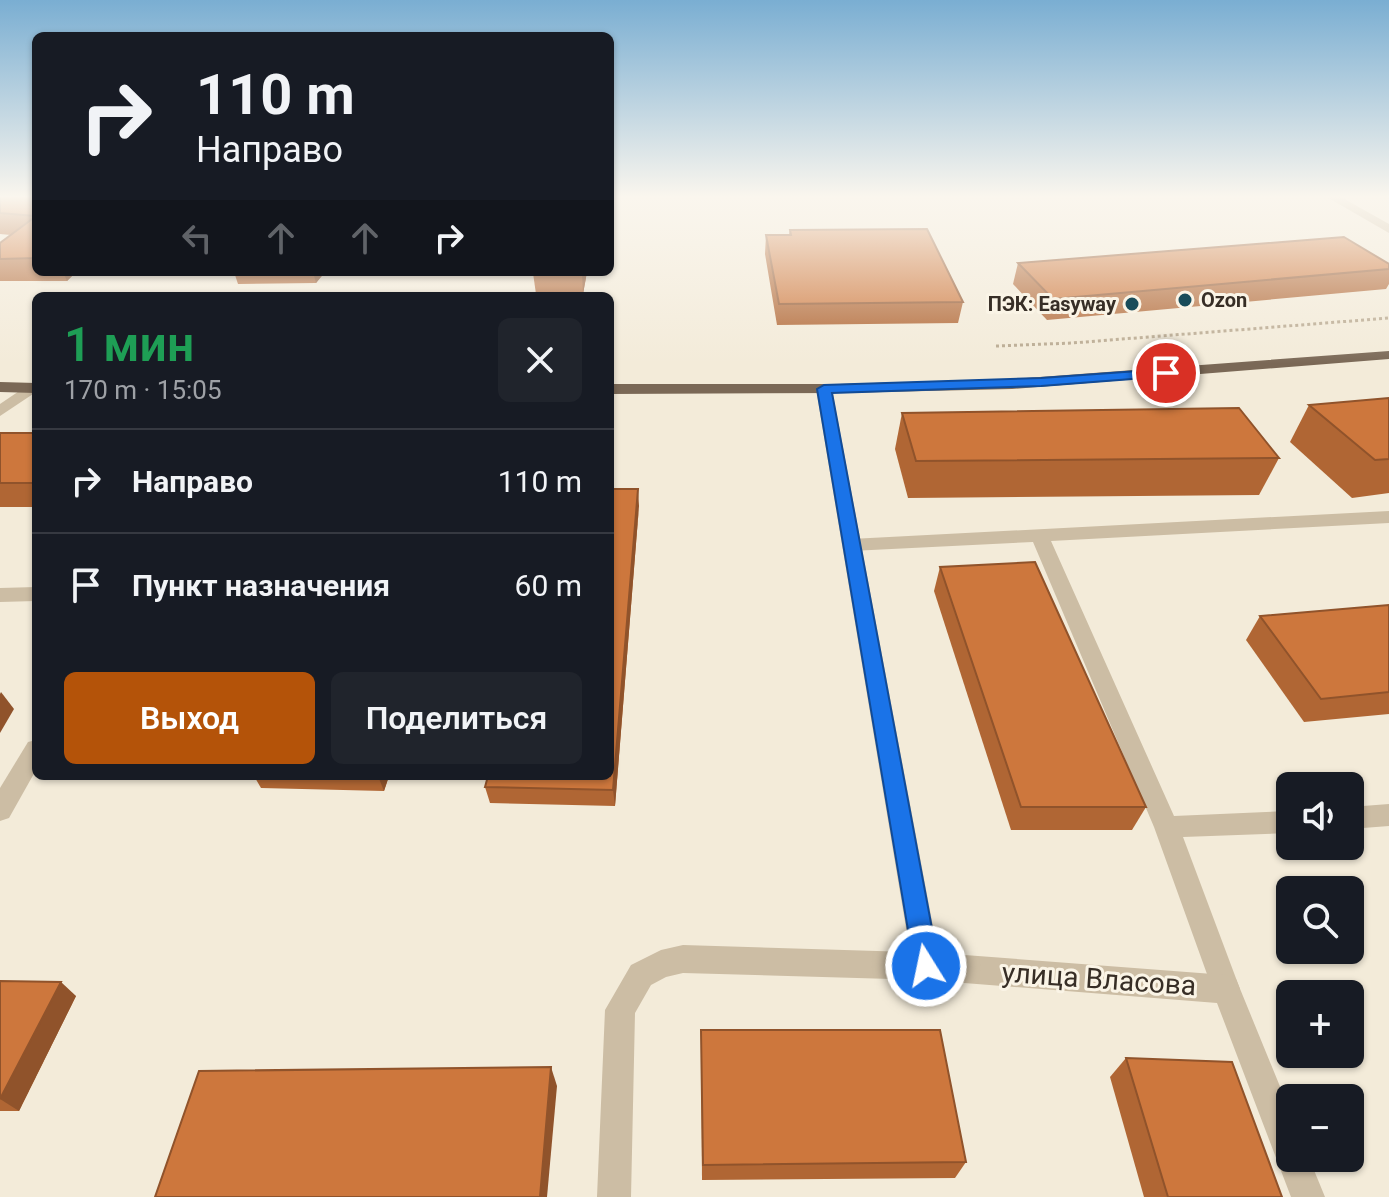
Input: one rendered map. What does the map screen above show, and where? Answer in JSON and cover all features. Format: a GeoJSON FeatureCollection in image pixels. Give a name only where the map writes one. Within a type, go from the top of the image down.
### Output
{"type":"FeatureCollection","features":[{"type":"Feature","properties":{"kind":"main road"},"geometry":{"type":"LineString","coordinates":[[614,389],[824,389],[1071,381],[1389,355]]}},
{"type":"Feature","properties":{"kind":"main road"},"geometry":{"type":"LineString","coordinates":[[0,387],[32,388]]}},
{"type":"Feature","properties":{"kind":"street"},"geometry":{"type":"LineString","coordinates":[[0,411],[32,389]]}},
{"type":"Feature","properties":{"kind":"street"},"geometry":{"type":"LineString","coordinates":[[824,389],[926,966]]}},
{"type":"Feature","properties":{"kind":"street"},"geometry":{"type":"LineString","coordinates":[[851,545],[1389,517]]}},
{"type":"Feature","properties":{"kind":"street"},"geometry":{"type":"LineString","coordinates":[[1039,535],[1167,827],[1276,1116]]}},
{"type":"Feature","properties":{"kind":"street"},"geometry":{"type":"LineString","coordinates":[[0,595],[32,594]]}},
{"type":"Feature","properties":{"kind":"street"},"geometry":{"type":"LineString","coordinates":[[0,810],[32,756]]}},
{"type":"Feature","properties":{"kind":"street"},"geometry":{"type":"LineString","coordinates":[[1364,817],[1389,815]]}},
{"type":"Feature","properties":{"kind":"street"},"geometry":{"type":"LineString","coordinates":[[1167,827],[1276,823]]}},
{"type":"Feature","properties":{"kind":"street","name":"улица Власова"},"geometry":{"type":"LineString","coordinates":[[614,1197],[620,1010],[641,975],[661,964],[683,959],[926,966],[1226,989]]}},
{"type":"Feature","properties":{"kind":"street"},"geometry":{"type":"LineString","coordinates":[[1298,1172],[1308,1197]]}},
{"type":"Feature","properties":{"kind":"path"},"geometry":{"type":"LineString","coordinates":[[996,346],[1389,318]]}},
{"type":"Feature","properties":{"kind":"building"},"geometry":{"type":"Polygon","coordinates":[[[0,252],[32,252],[32,258],[0,259],[0,252]]]}},
{"type":"Feature","properties":{"kind":"building"},"geometry":{"type":"Polygon","coordinates":[[[769,252],[938,252],[963,302],[779,304],[769,252]]]}},
{"type":"Feature","properties":{"kind":"building"},"geometry":{"type":"Polygon","coordinates":[[[1158,252],[1369,252],[1389,264],[1389,269],[1053,299],[1018,263],[1158,252]]]}},
{"type":"Feature","properties":{"kind":"building"},"geometry":{"type":"Polygon","coordinates":[[[1389,398],[1389,459],[1375,460],[1309,405],[1389,398]]]}},
{"type":"Feature","properties":{"kind":"building"},"geometry":{"type":"Polygon","coordinates":[[[1239,408],[1279,458],[916,461],[902,413],[1239,408]]]}},
{"type":"Feature","properties":{"kind":"building"},"geometry":{"type":"Polygon","coordinates":[[[0,433],[32,433],[32,483],[0,483],[0,433]]]}},
{"type":"Feature","properties":{"kind":"building"},"geometry":{"type":"Polygon","coordinates":[[[614,489],[638,489],[614,778],[614,489]]]}},
{"type":"Feature","properties":{"kind":"building"},"geometry":{"type":"Polygon","coordinates":[[[1035,562],[1146,807],[1021,807],[940,567],[1035,562]]]}},
{"type":"Feature","properties":{"kind":"building"},"geometry":{"type":"Polygon","coordinates":[[[1389,605],[1389,692],[1321,699],[1260,616],[1389,605]]]}},
{"type":"Feature","properties":{"kind":"building"},"geometry":{"type":"Polygon","coordinates":[[[487,780],[614,780],[613,790],[485,787],[487,780]]]}},
{"type":"Feature","properties":{"kind":"building"},"geometry":{"type":"Polygon","coordinates":[[[0,981],[61,982],[0,1099],[0,981]]]}},
{"type":"Feature","properties":{"kind":"building"},"geometry":{"type":"Polygon","coordinates":[[[701,1030],[940,1030],[966,1162],[703,1165],[701,1030]]]}},
{"type":"Feature","properties":{"kind":"building"},"geometry":{"type":"Polygon","coordinates":[[[1126,1058],[1232,1062],[1282,1197],[1168,1197],[1126,1058]]]}},
{"type":"Feature","properties":{"kind":"building"},"geometry":{"type":"Polygon","coordinates":[[[551,1067],[540,1197],[155,1197],[199,1071],[551,1067]]]}},
{"type":"Feature","properties":{"kind":"place","name":"Ozon"},"geometry":{"type":"Point","coordinates":[1185,300]}},
{"type":"Feature","properties":{"kind":"place","name":"ПЭК: Easyway"},"geometry":{"type":"Point","coordinates":[1132,304]}},
{"type":"Feature","properties":{"kind":"route"},"geometry":{"type":"LineString","coordinates":[[926,966],[824,389],[1071,381],[1166,373]]}}]}
